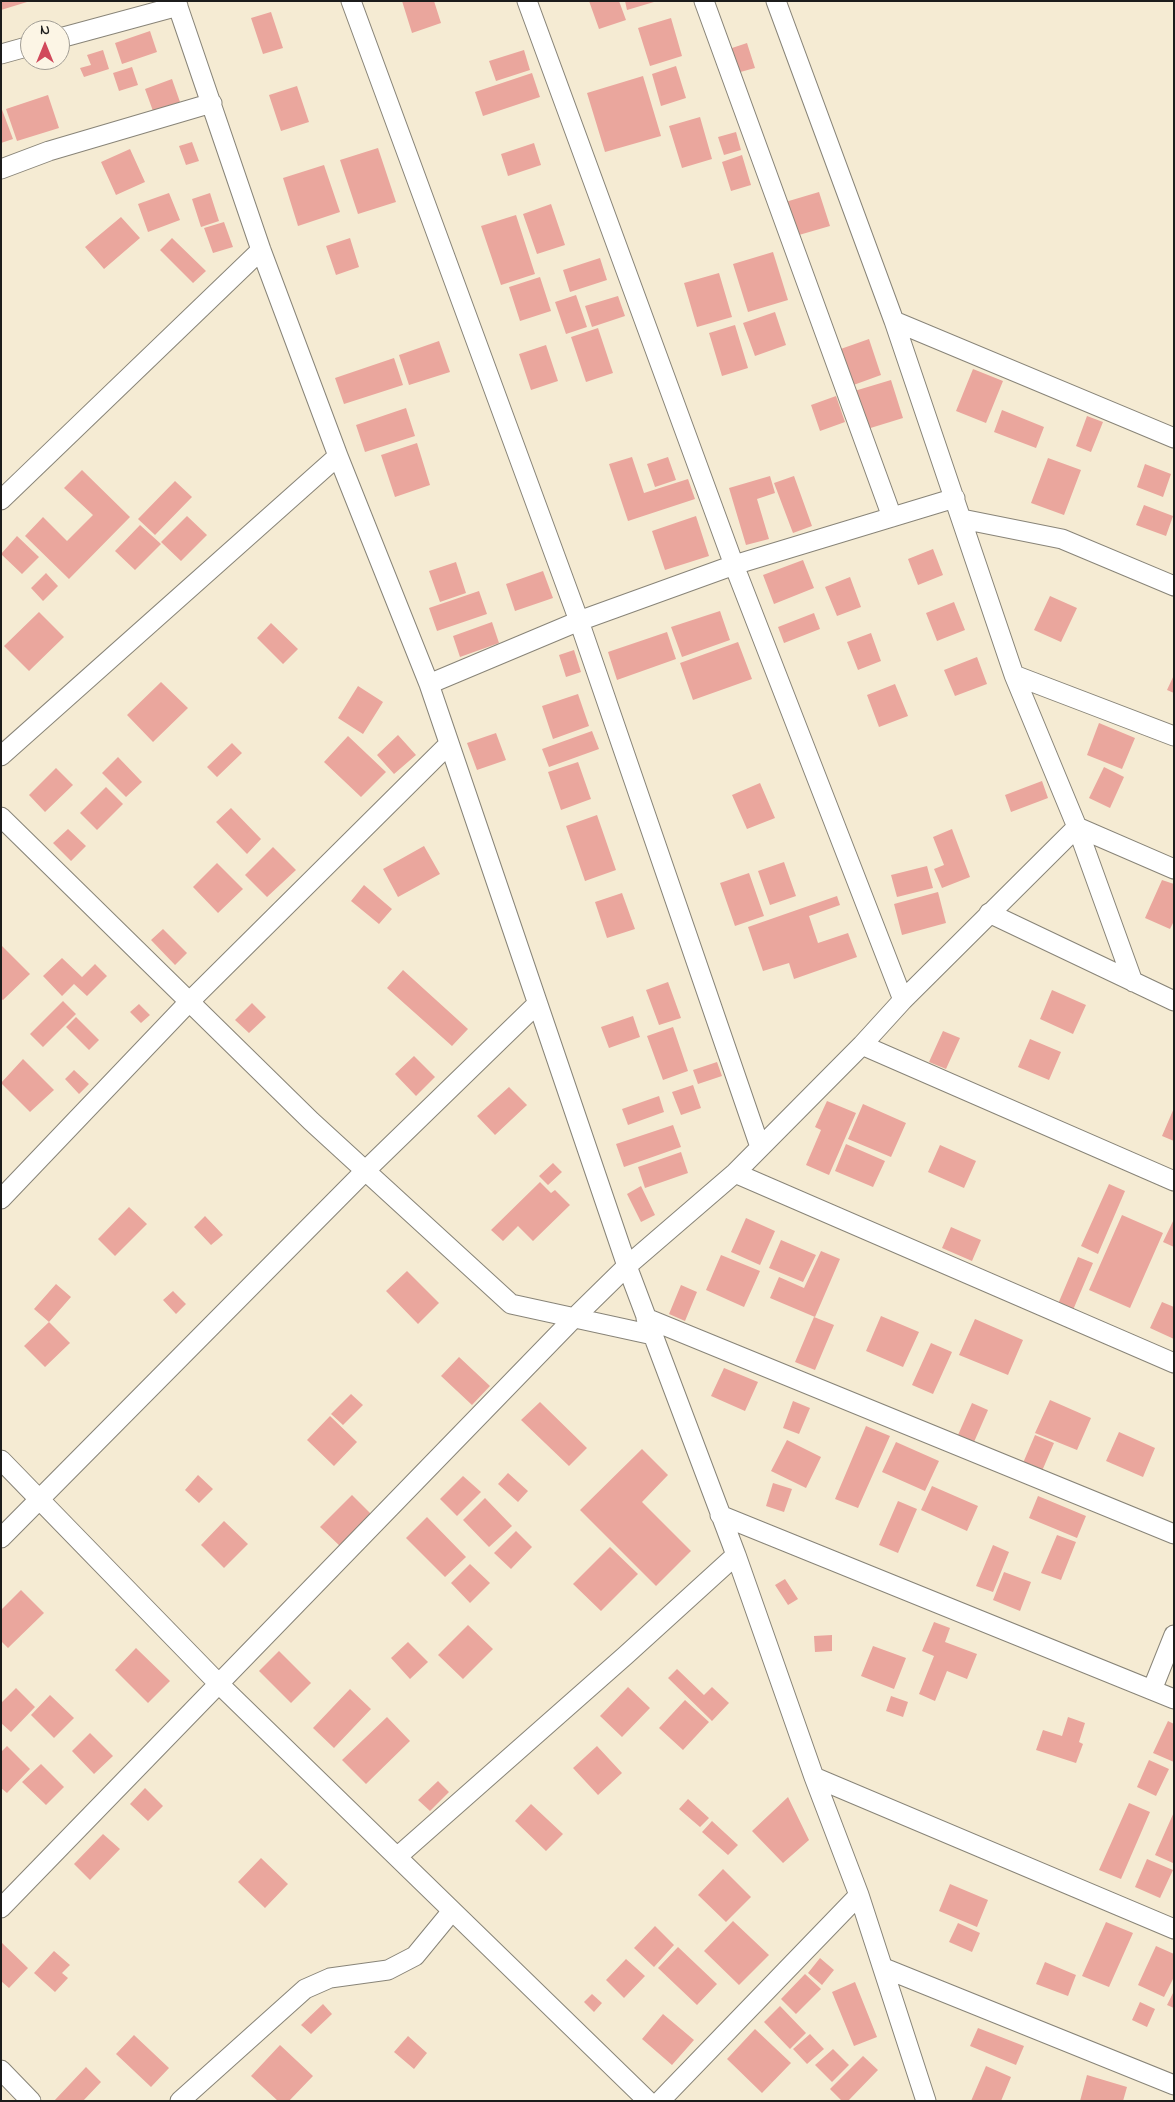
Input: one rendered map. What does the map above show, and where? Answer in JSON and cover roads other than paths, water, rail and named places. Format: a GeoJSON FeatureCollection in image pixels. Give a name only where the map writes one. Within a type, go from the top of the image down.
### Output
{"type":"FeatureCollection","features":[{"type":"Feature","properties":{"kind":"street"},"geometry":{"type":"LineString","coordinates":[[351,1],[579,621],[760,1147]]}},
{"type":"Feature","properties":{"kind":"street"},"geometry":{"type":"LineString","coordinates":[[527,1],[734,565],[903,1000]]}},
{"type":"Feature","properties":{"kind":"street"},"geometry":{"type":"LineString","coordinates":[[704,1],[892,517]]}},
{"type":"Feature","properties":{"kind":"street"},"geometry":{"type":"LineString","coordinates":[[776,1],[894,321],[1014,675],[1076,827],[1133,982]]}},
{"type":"Feature","properties":{"kind":"street"},"geometry":{"type":"LineString","coordinates":[[70,35],[177,4],[261,250],[338,456],[429,684],[627,1266],[736,1555],[814,1777],[859,1895],[926,2101]]}},
{"type":"Feature","properties":{"kind":"street"},"geometry":{"type":"LineString","coordinates":[[1,54],[20,49]]}},
{"type":"Feature","properties":{"kind":"street"},"geometry":{"type":"LineString","coordinates":[[1,169],[50,151],[212,104]]}},
{"type":"Feature","properties":{"kind":"street"},"geometry":{"type":"LineString","coordinates":[[1,500],[261,250]]}},
{"type":"Feature","properties":{"kind":"street"},"geometry":{"type":"LineString","coordinates":[[894,321],[1174,438]]}},
{"type":"Feature","properties":{"kind":"street"},"geometry":{"type":"LineString","coordinates":[[1,756],[198,578],[338,456]]}},
{"type":"Feature","properties":{"kind":"street"},"geometry":{"type":"LineString","coordinates":[[429,684],[579,621],[734,565],[955,498]]}},
{"type":"Feature","properties":{"kind":"street"},"geometry":{"type":"LineString","coordinates":[[962,519],[1062,539],[1174,586]]}},
{"type":"Feature","properties":{"kind":"street"},"geometry":{"type":"LineString","coordinates":[[1014,675],[1174,736]]}},
{"type":"Feature","properties":{"kind":"street"},"geometry":{"type":"LineString","coordinates":[[1,1199],[188,1002],[449,744]]}},
{"type":"Feature","properties":{"kind":"street"},"geometry":{"type":"LineString","coordinates":[[1,817],[311,1122],[511,1304],[653,1335]]}},
{"type":"Feature","properties":{"kind":"street"},"geometry":{"type":"LineString","coordinates":[[1076,827],[1174,869]]}},
{"type":"Feature","properties":{"kind":"street"},"geometry":{"type":"LineString","coordinates":[[1,1908],[218,1682],[574,1318],[627,1266],[735,1173],[862,1045],[903,1000],[1076,827]]}},
{"type":"Feature","properties":{"kind":"street"},"geometry":{"type":"LineString","coordinates":[[989,913],[1174,1001]]}},
{"type":"Feature","properties":{"kind":"street"},"geometry":{"type":"LineString","coordinates":[[1,1538],[365,1171],[537,1004]]}},
{"type":"Feature","properties":{"kind":"street"},"geometry":{"type":"LineString","coordinates":[[862,1045],[1174,1181]]}},
{"type":"Feature","properties":{"kind":"street"},"geometry":{"type":"LineString","coordinates":[[735,1173],[1174,1362]]}},
{"type":"Feature","properties":{"kind":"street"},"geometry":{"type":"LineString","coordinates":[[646,1318],[1174,1534]]}},
{"type":"Feature","properties":{"kind":"street"},"geometry":{"type":"LineString","coordinates":[[1,1460],[218,1682],[648,2101]]}},
{"type":"Feature","properties":{"kind":"street"},"geometry":{"type":"LineString","coordinates":[[720,1515],[1174,1699]]}},
{"type":"Feature","properties":{"kind":"street"},"geometry":{"type":"LineString","coordinates":[[397,1857],[736,1555]]}},
{"type":"Feature","properties":{"kind":"street"},"geometry":{"type":"LineString","coordinates":[[1152,1690],[1174,1635]]}},
{"type":"Feature","properties":{"kind":"street"},"geometry":{"type":"LineString","coordinates":[[814,1777],[1174,1929]]}},
{"type":"Feature","properties":{"kind":"street"},"geometry":{"type":"LineString","coordinates":[[660,2101],[859,1895]]}},
{"type":"Feature","properties":{"kind":"street"},"geometry":{"type":"LineString","coordinates":[[180,2101],[305,1989],[330,1978],[388,1970],[415,1956],[452,1911]]}},
{"type":"Feature","properties":{"kind":"street"},"geometry":{"type":"LineString","coordinates":[[884,1968],[1174,2085]]}},
{"type":"Feature","properties":{"kind":"street"},"geometry":{"type":"LineString","coordinates":[[1,2070],[31,2101]]}}]}
